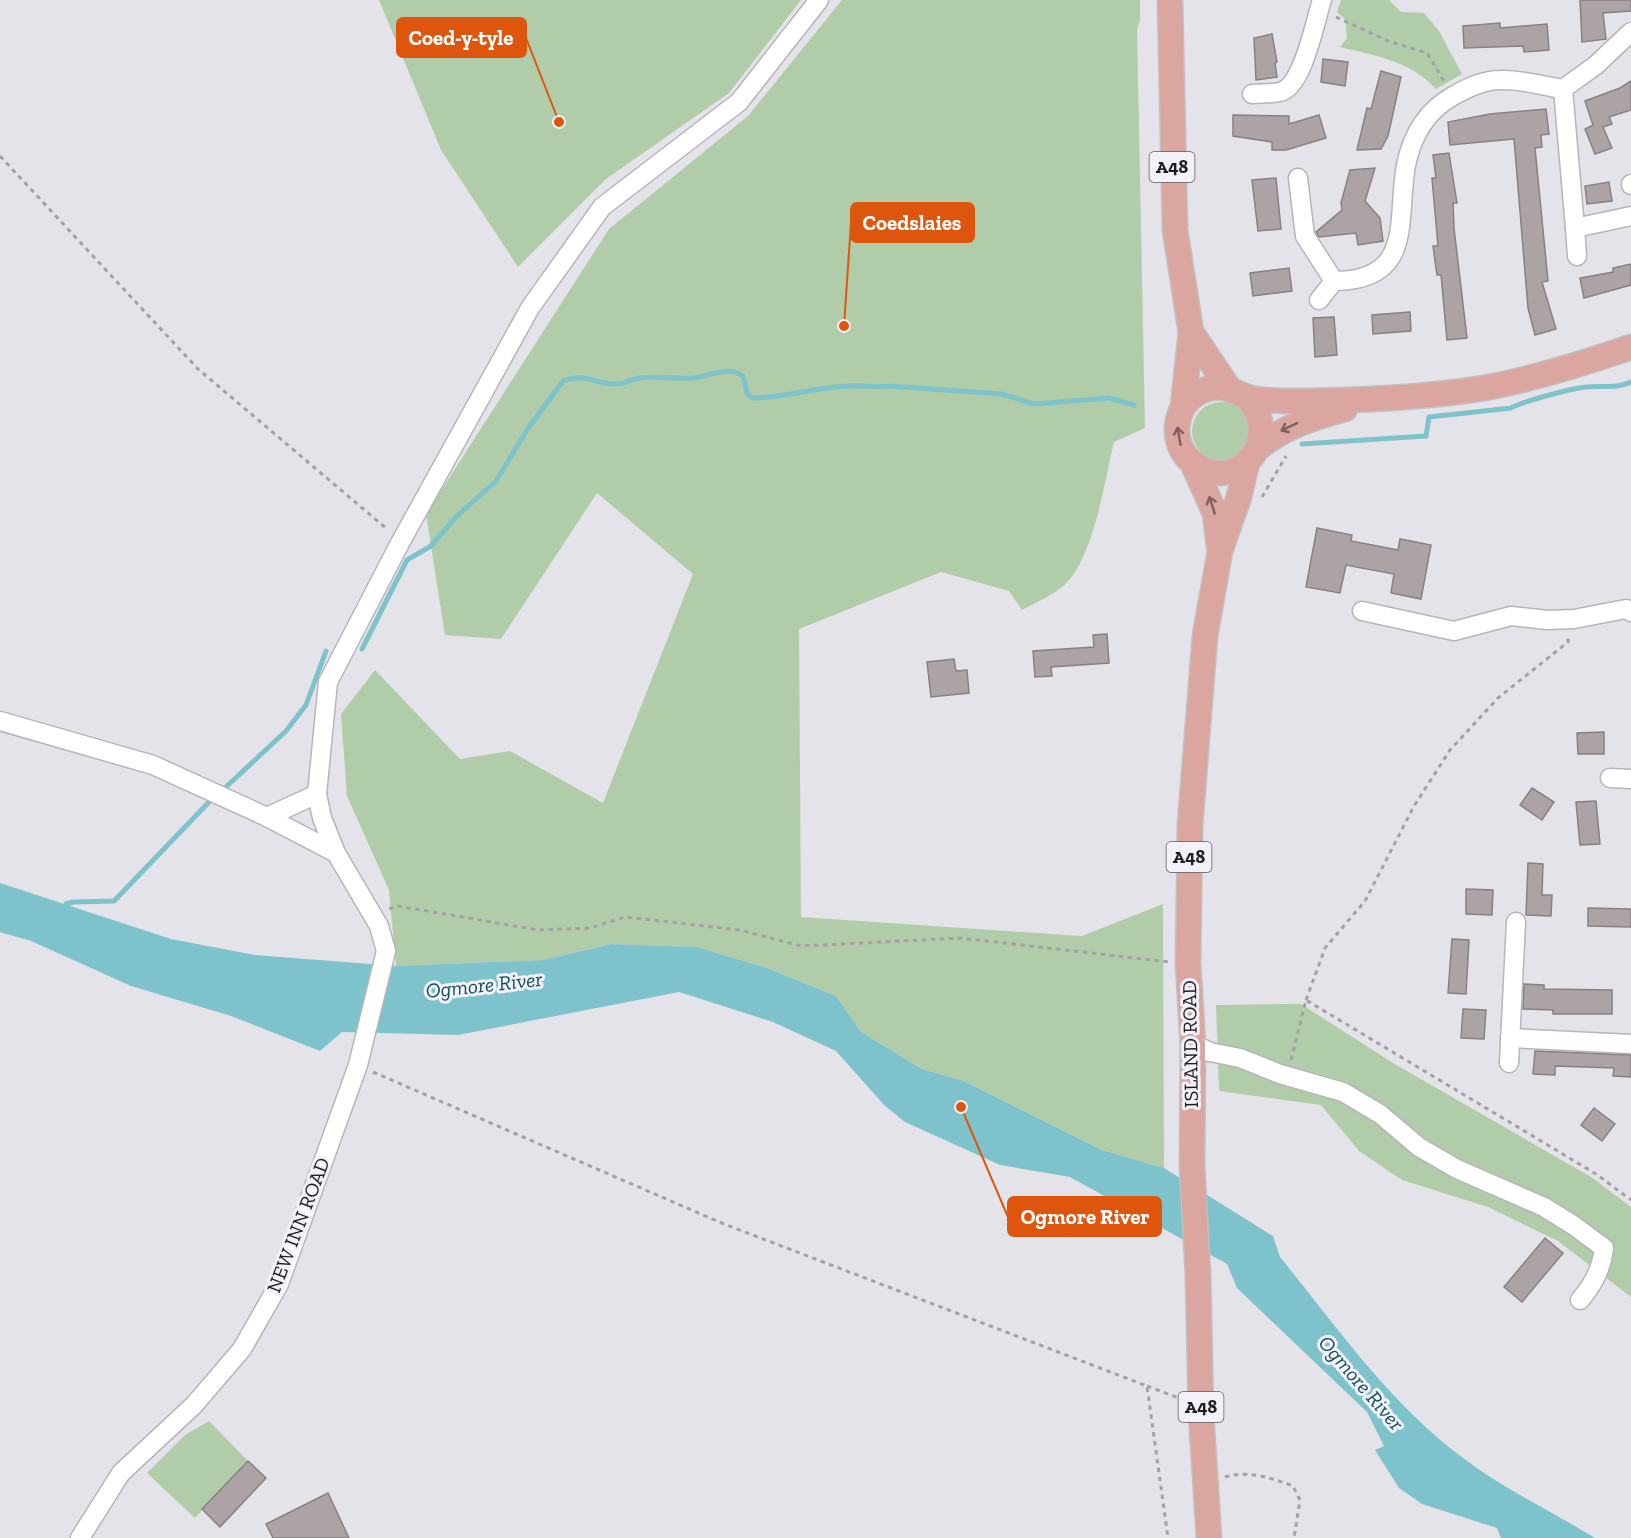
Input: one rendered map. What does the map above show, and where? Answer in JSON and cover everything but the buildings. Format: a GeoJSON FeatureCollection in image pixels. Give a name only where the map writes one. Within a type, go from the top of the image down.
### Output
{"type":"FeatureCollection","features":[{"type":"Feature","properties":{"kind":"main road","name":"A48"},"geometry":{"type":"LineString","coordinates":[[1170,0],[1175,230],[1191,332],[1183,406]]}},
{"type":"Feature","properties":{"kind":"main road","name":"A48"},"geometry":{"type":"LineString","coordinates":[[1191,332],[1238,392]]}},
{"type":"Feature","properties":{"kind":"main road"},"geometry":{"type":"LineString","coordinates":[[1385,398],[1301,421],[1281,430],[1253,455],[1226,472],[1202,469],[1192,462],[1178,441],[1176,429],[1183,406],[1203,390],[1308,401],[1385,398],[1498,385],[1572,367],[1631,347]]}},
{"type":"Feature","properties":{"kind":"main road"},"geometry":{"type":"LineString","coordinates":[[1238,392],[1260,415],[1262,436],[1253,455]]}},
{"type":"Feature","properties":{"kind":"main road","name":"ISLAND ROAD"},"geometry":{"type":"LineString","coordinates":[[1209,1538],[1192,1165],[1193,1044],[1188,964],[1190,825],[1205,636],[1220,551],[1253,455]]}},
{"type":"Feature","properties":{"kind":"main road","name":"ISLAND ROAD"},"geometry":{"type":"LineString","coordinates":[[1192,462],[1215,513],[1220,551]]}},
{"type":"Feature","properties":{"kind":"street"},"geometry":{"type":"LineString","coordinates":[[373,914],[336,853],[322,818],[317,794],[328,682],[400,543],[530,308],[602,207],[739,102],[819,0]]}},
{"type":"Feature","properties":{"kind":"street"},"geometry":{"type":"LineString","coordinates":[[1252,94],[1282,92],[1293,84],[1318,12]]}},
{"type":"Feature","properties":{"kind":"street"},"geometry":{"type":"LineString","coordinates":[[1334,281],[1353,281],[1374,274],[1396,252],[1403,216],[1406,168],[1410,147],[1422,122],[1451,97],[1468,87],[1498,80],[1563,89],[1596,65],[1631,32]]}},
{"type":"Feature","properties":{"kind":"street"},"geometry":{"type":"LineString","coordinates":[[1563,89],[1577,256]]}},
{"type":"Feature","properties":{"kind":"street"},"geometry":{"type":"LineString","coordinates":[[1298,178],[1305,236],[1334,281]]}},
{"type":"Feature","properties":{"kind":"street"},"geometry":{"type":"LineString","coordinates":[[1575,228],[1631,216]]}},
{"type":"Feature","properties":{"kind":"street"},"geometry":{"type":"LineString","coordinates":[[1319,300],[1334,281]]}},
{"type":"Feature","properties":{"kind":"street"},"geometry":{"type":"LineString","coordinates":[[1362,611],[1455,631],[1511,616],[1568,619],[1628,611]]}},
{"type":"Feature","properties":{"kind":"street"},"geometry":{"type":"LineString","coordinates":[[0,721],[153,765],[267,817],[336,853]]}},
{"type":"Feature","properties":{"kind":"street"},"geometry":{"type":"LineString","coordinates":[[1610,778],[1631,779]]}},
{"type":"Feature","properties":{"kind":"street"},"geometry":{"type":"LineString","coordinates":[[267,817],[317,794]]}},
{"type":"Feature","properties":{"kind":"street","name":"NEW INN ROAD"},"geometry":{"type":"LineString","coordinates":[[80,1538],[122,1473],[194,1405],[242,1349],[279,1284],[357,1065],[386,951],[373,914]]}},
{"type":"Feature","properties":{"kind":"street"},"geometry":{"type":"LineString","coordinates":[[1509,1063],[1516,922]]}},
{"type":"Feature","properties":{"kind":"street"},"geometry":{"type":"LineString","coordinates":[[1510,1038],[1631,1044]]}},
{"type":"Feature","properties":{"kind":"street"},"geometry":{"type":"LineString","coordinates":[[1193,1044],[1210,1052],[1240,1058],[1284,1075],[1343,1092],[1380,1114],[1419,1147],[1447,1163],[1544,1208],[1590,1237],[1604,1248],[1602,1261],[1595,1279],[1580,1300]]}},
{"type":"Feature","properties":{"kind":"path"},"geometry":{"type":"LineString","coordinates":[[1318,12],[1388,41],[1427,53],[1441,74],[1451,97]]}},
{"type":"Feature","properties":{"kind":"path"},"geometry":{"type":"LineString","coordinates":[[0,156],[198,369],[397,537],[400,543]]}},
{"type":"Feature","properties":{"kind":"path"},"geometry":{"type":"LineString","coordinates":[[1239,497],[1257,504],[1290,450]]}},
{"type":"Feature","properties":{"kind":"path"},"geometry":{"type":"LineString","coordinates":[[1284,1075],[1295,1050],[1306,1000],[1326,948],[1365,901],[1414,806],[1450,750],[1498,698],[1568,642],[1568,619]]}},
{"type":"Feature","properties":{"kind":"path"},"geometry":{"type":"LineString","coordinates":[[373,914],[399,906],[538,930],[590,928],[625,917],[740,930],[801,946],[961,938],[1188,964]]}},
{"type":"Feature","properties":{"kind":"path"},"geometry":{"type":"LineString","coordinates":[[1306,1000],[1596,1174],[1631,1200]]}},
{"type":"Feature","properties":{"kind":"path"},"geometry":{"type":"LineString","coordinates":[[357,1065],[724,1224],[1178,1398],[1201,1401]]}},
{"type":"Feature","properties":{"kind":"path"},"geometry":{"type":"LineString","coordinates":[[1148,1386],[1168,1538]]}},
{"type":"Feature","properties":{"kind":"path"},"geometry":{"type":"LineString","coordinates":[[1223,1478],[1237,1474],[1268,1476],[1293,1486],[1300,1500],[1294,1538]]}},
{"type":"Feature","properties":{"kind":"green space"},"geometry":{"type":"Polygon","coordinates":[[[379,0],[801,0],[729,93],[606,179],[518,267],[441,150],[379,0]]]}},
{"type":"Feature","properties":{"kind":"green space"},"geometry":{"type":"Polygon","coordinates":[[[842,0],[1140,0],[1140,20],[1137,29],[1145,428],[1114,442],[1102,498],[1082,559],[1073,575],[1062,587],[1048,596],[1022,610],[1009,591],[941,572],[799,629],[801,917],[1082,936],[1163,904],[1164,1168],[1102,1150],[964,1081],[922,1069],[861,1032],[836,996],[767,968],[697,947],[612,944],[542,960],[396,966],[389,890],[347,796],[341,714],[375,670],[460,759],[510,751],[603,803],[693,574],[597,493],[501,639],[445,635],[426,514],[609,229],[748,116],[842,0]]]}},
{"type":"Feature","properties":{"kind":"green space"},"geometry":{"type":"Polygon","coordinates":[[[1341,0],[1389,0],[1401,12],[1424,13],[1439,31],[1462,74],[1436,89],[1416,72],[1404,66],[1340,47],[1347,38],[1345,19],[1337,12],[1341,0]]]}},
{"type":"Feature","properties":{"kind":"green space"},"geometry":{"type":"Polygon","coordinates":[[[1215,402],[1227,402],[1242,410],[1250,425],[1250,437],[1242,452],[1227,460],[1215,460],[1200,452],[1192,437],[1192,425],[1200,410],[1215,402]]]}},
{"type":"Feature","properties":{"kind":"green space"},"geometry":{"type":"Polygon","coordinates":[[[1301,1004],[1393,1063],[1591,1177],[1631,1207],[1631,1297],[1558,1241],[1488,1207],[1402,1180],[1359,1151],[1321,1105],[1219,1091],[1216,1005],[1301,1004]]]}},
{"type":"Feature","properties":{"kind":"green space"},"geometry":{"type":"Polygon","coordinates":[[[209,1421],[248,1461],[195,1518],[147,1473],[185,1435],[209,1421]]]}},
{"type":"Feature","properties":{"kind":"water"},"geometry":{"type":"Polygon","coordinates":[[[0,883],[171,939],[255,955],[396,966],[542,960],[612,944],[697,947],[767,968],[836,996],[861,1032],[922,1069],[964,1081],[1102,1150],[1164,1168],[1273,1236],[1280,1257],[1366,1364],[1412,1414],[1437,1437],[1479,1469],[1595,1538],[1501,1538],[1497,1528],[1422,1504],[1399,1488],[1375,1450],[1384,1446],[1367,1412],[1237,1288],[1227,1264],[1070,1177],[1000,1165],[905,1122],[885,1106],[836,1051],[773,1022],[679,992],[458,1035],[342,1032],[320,1051],[231,1016],[131,986],[31,941],[0,932],[0,883]]]}},
{"type":"Feature","properties":{"kind":"waterway"},"geometry":{"type":"LineString","coordinates":[[362,649],[407,560],[431,546],[456,517],[496,481],[527,430],[563,381],[585,378],[617,384],[639,378],[694,378],[731,371],[743,376],[747,393],[752,398],[837,387],[890,386],[1002,394],[1034,404],[1109,398],[1134,405]]}},
{"type":"Feature","properties":{"kind":"waterway"},"geometry":{"type":"LineString","coordinates":[[1302,444],[1426,436],[1429,417],[1511,408],[1572,389],[1619,386],[1631,382]]}},
{"type":"Feature","properties":{"kind":"waterway"},"geometry":{"type":"LineString","coordinates":[[226,787],[286,731],[306,705],[326,651]]}},
{"type":"Feature","properties":{"kind":"waterway"},"geometry":{"type":"LineString","coordinates":[[64,909],[66,904],[73,902],[114,901],[210,801]]}},
{"type":"Feature","properties":{"kind":"place","name":"Coed-y-tyle"},"geometry":{"type":"Point","coordinates":[559,122]}},
{"type":"Feature","properties":{"kind":"place","name":"Coedslaies"},"geometry":{"type":"Point","coordinates":[844,326]}},
{"type":"Feature","properties":{"kind":"place","name":"Ogmore River"},"geometry":{"type":"Point","coordinates":[961,1107]}}]}
